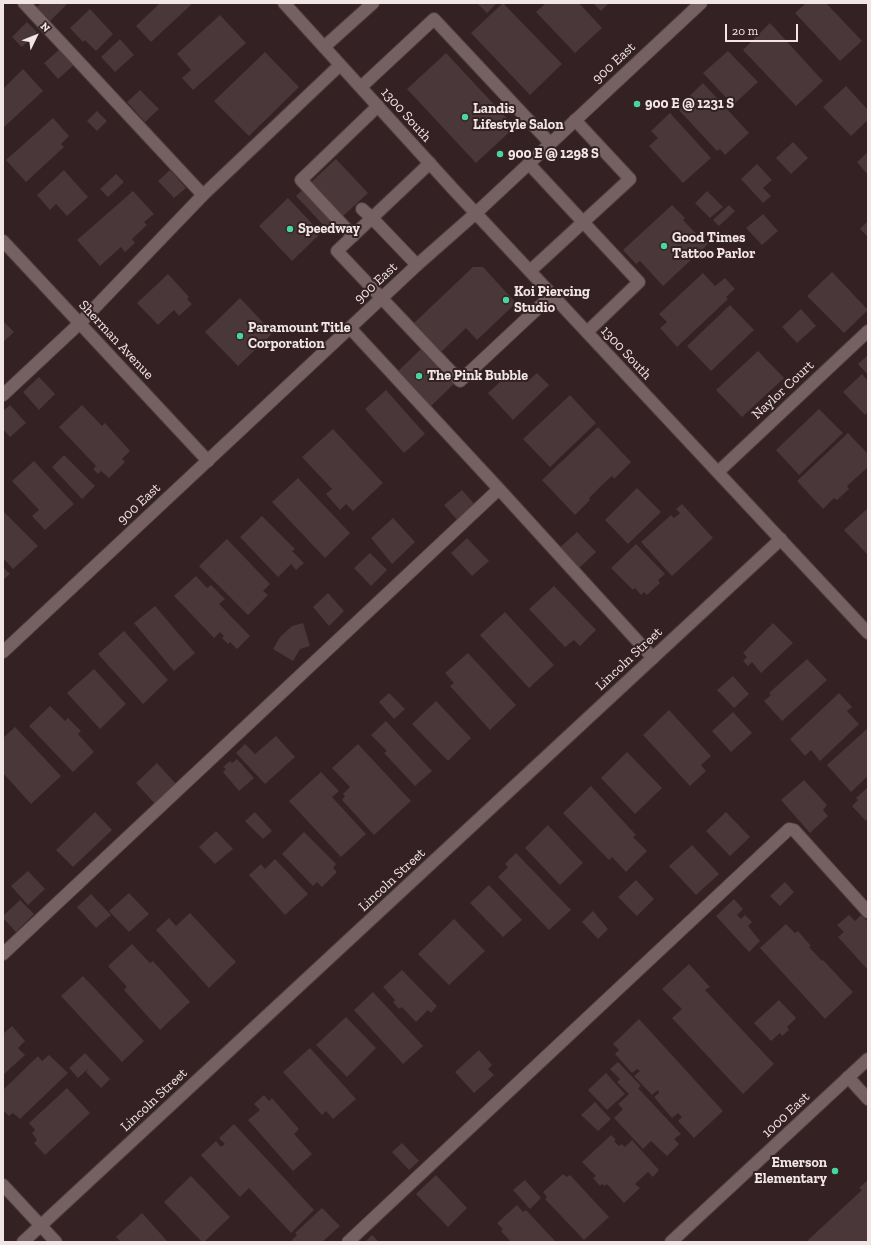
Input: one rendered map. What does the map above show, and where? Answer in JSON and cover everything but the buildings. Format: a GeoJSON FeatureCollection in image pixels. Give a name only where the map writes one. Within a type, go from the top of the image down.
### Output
{"type":"FeatureCollection","features":[{"type":"Feature","properties":{"kind":"street"},"geometry":{"type":"LineString","coordinates":[[24,3],[203,195]]}},
{"type":"Feature","properties":{"kind":"street","name":"1300 South"},"geometry":{"type":"LineString","coordinates":[[284,3],[552,295],[868,633]]}},
{"type":"Feature","properties":{"kind":"street"},"geometry":{"type":"LineString","coordinates":[[324,47],[373,3]]}},
{"type":"Feature","properties":{"kind":"street","name":"900 East"},"geometry":{"type":"LineString","coordinates":[[3,652],[417,265],[476,213],[701,3]]}},
{"type":"Feature","properties":{"kind":"street"},"geometry":{"type":"LineString","coordinates":[[361,87],[434,19],[550,143]]}},
{"type":"Feature","properties":{"kind":"street"},"geometry":{"type":"LineString","coordinates":[[3,395],[80,323],[203,195],[340,65]]}},
{"type":"Feature","properties":{"kind":"street"},"geometry":{"type":"LineString","coordinates":[[353,236],[300,180],[378,106]]}},
{"type":"Feature","properties":{"kind":"street"},"geometry":{"type":"LineString","coordinates":[[530,271],[630,179],[575,120]]}},
{"type":"Feature","properties":{"kind":"street"},"geometry":{"type":"LineString","coordinates":[[430,163],[337,251],[460,381],[552,295]]}},
{"type":"Feature","properties":{"kind":"street"},"geometry":{"type":"LineString","coordinates":[[528,164],[639,282],[587,332]]}},
{"type":"Feature","properties":{"kind":"street"},"geometry":{"type":"LineString","coordinates":[[362,209],[417,265]]}},
{"type":"Feature","properties":{"kind":"street","name":"Sherman Avenue"},"geometry":{"type":"LineString","coordinates":[[3,241],[208,460]]}},
{"type":"Feature","properties":{"kind":"street"},"geometry":{"type":"LineString","coordinates":[[350,328],[653,658]]}},
{"type":"Feature","properties":{"kind":"street","name":"Naylor Court"},"geometry":{"type":"LineString","coordinates":[[718,472],[868,331]]}},
{"type":"Feature","properties":{"kind":"street"},"geometry":{"type":"LineString","coordinates":[[3,954],[499,489]]}},
{"type":"Feature","properties":{"kind":"street","name":"Lincoln Street"},"geometry":{"type":"LineString","coordinates":[[23,1242],[781,539]]}},
{"type":"Feature","properties":{"kind":"street"},"geometry":{"type":"LineString","coordinates":[[348,1242],[789,829],[794,830],[868,912]]}},
{"type":"Feature","properties":{"kind":"street","name":"1000 East"},"geometry":{"type":"LineString","coordinates":[[671,1242],[868,1059]]}},
{"type":"Feature","properties":{"kind":"street"},"geometry":{"type":"LineString","coordinates":[[848,1078],[868,1099]]}},
{"type":"Feature","properties":{"kind":"street"},"geometry":{"type":"LineString","coordinates":[[3,1185],[56,1242]]}},
{"type":"Feature","properties":{"kind":"place","name":"900 E @ 1231 S"},"geometry":{"type":"Point","coordinates":[637,104]}},
{"type":"Feature","properties":{"kind":"place","name":"Landis Lifestyle Salon"},"geometry":{"type":"Point","coordinates":[465,117]}},
{"type":"Feature","properties":{"kind":"place","name":"900 E @ 1298 S"},"geometry":{"type":"Point","coordinates":[500,154]}},
{"type":"Feature","properties":{"kind":"place","name":"Speedway"},"geometry":{"type":"Point","coordinates":[290,229]}},
{"type":"Feature","properties":{"kind":"place","name":"Good Times Tattoo Parlor"},"geometry":{"type":"Point","coordinates":[664,246]}},
{"type":"Feature","properties":{"kind":"place","name":"Koi Piercing Studio"},"geometry":{"type":"Point","coordinates":[506,300]}},
{"type":"Feature","properties":{"kind":"place","name":"Paramount Title Corporation"},"geometry":{"type":"Point","coordinates":[240,336]}},
{"type":"Feature","properties":{"kind":"place","name":"The Pink Bubble"},"geometry":{"type":"Point","coordinates":[419,376]}},
{"type":"Feature","properties":{"kind":"place","name":"Emerson Elementary"},"geometry":{"type":"Point","coordinates":[835,1171]}}]}
